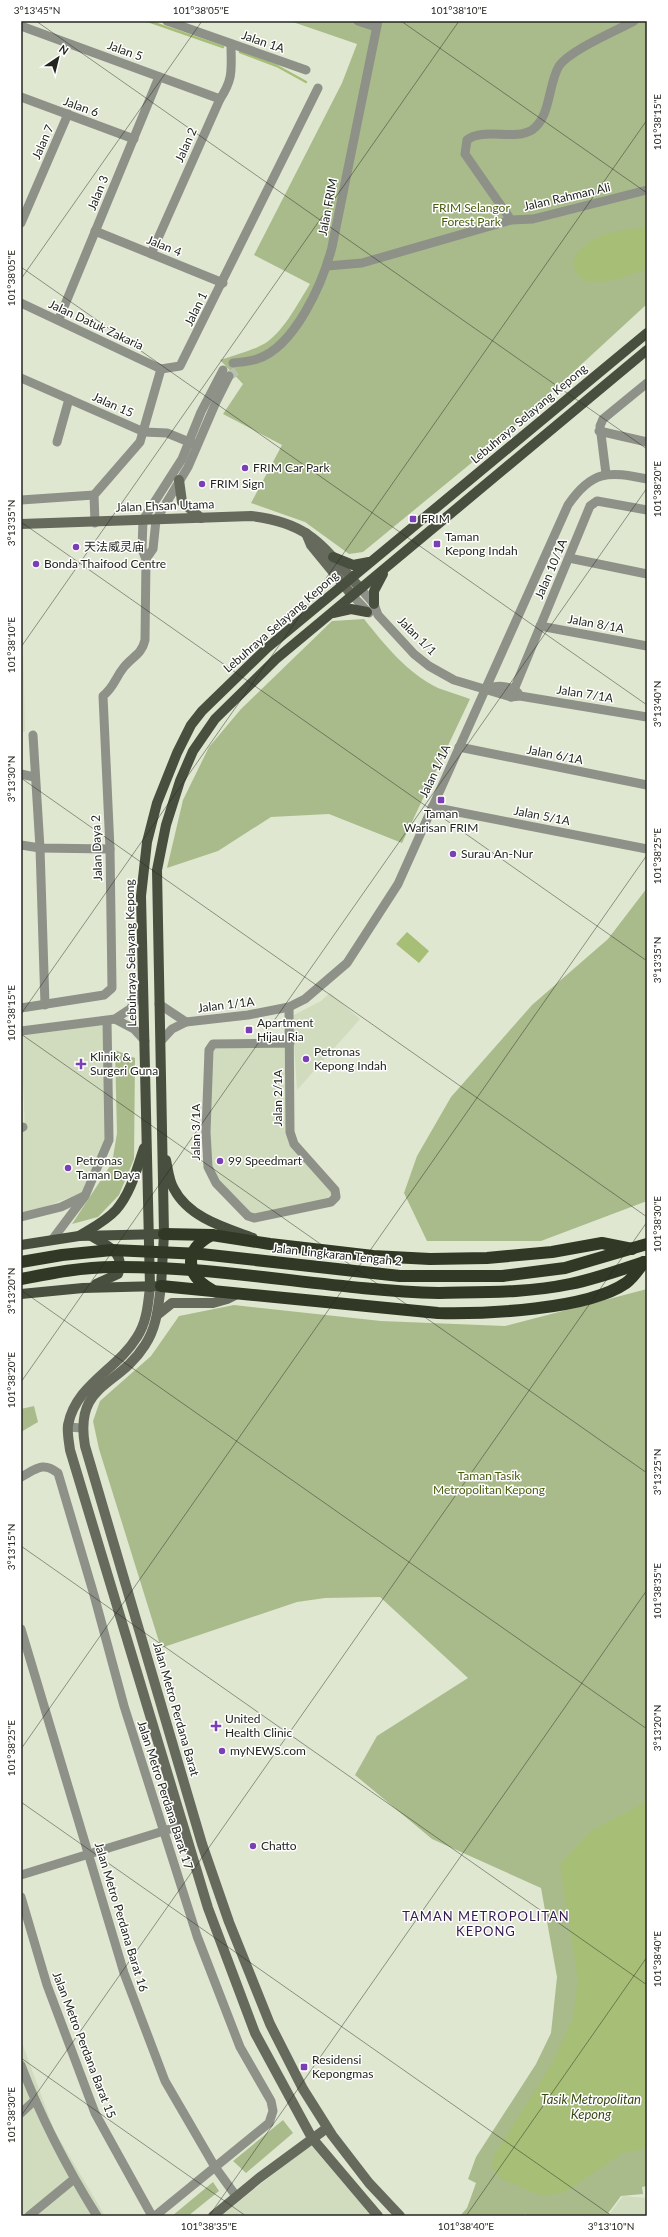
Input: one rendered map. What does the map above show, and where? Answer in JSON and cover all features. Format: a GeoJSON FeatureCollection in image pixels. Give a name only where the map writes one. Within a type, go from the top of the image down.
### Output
{"type":"FeatureCollection","features":[{"type":"Feature","properties":{"kind":"highway"},"geometry":{"type":"LineString","coordinates":[[164,1234],[212,1235],[270,1244],[373,1256],[430,1259],[487,1258],[552,1252],[602,1243],[632,1249]]}},
{"type":"Feature","properties":{"kind":"highway"},"geometry":{"type":"LineString","coordinates":[[212,1235],[199,1243],[191,1258],[190,1264],[193,1274],[199,1281],[215,1291]]}},
{"type":"Feature","properties":{"kind":"highway","name":"Jalan Lingkaran Tengah 2"},"geometry":{"type":"LineString","coordinates":[[21,1262],[62,1255],[112,1250],[201,1254],[400,1276],[502,1276],[565,1268],[647,1244]]}},
{"type":"Feature","properties":{"kind":"highway"},"geometry":{"type":"LineString","coordinates":[[156,1287],[239,1293],[438,1313],[473,1314],[561,1305],[605,1293],[626,1282],[646,1262]]}},
{"type":"Feature","properties":{"kind":"highway"},"geometry":{"type":"LineString","coordinates":[[21,1279],[64,1271],[114,1266],[199,1271],[401,1292],[502,1292],[571,1284],[646,1262]]}},
{"type":"Feature","properties":{"kind":"main road","name":"Lebuhraya Selayang Kepong"},"geometry":{"type":"LineString","coordinates":[[156,1287],[148,1234],[141,896],[143,867],[151,822],[177,753],[191,725],[202,712],[267,648],[647,333]]}},
{"type":"Feature","properties":{"kind":"main road","name":"Lebuhraya Selayang Kepong"},"geometry":{"type":"LineString","coordinates":[[156,1287],[164,1234],[161,1142],[157,870],[166,825],[180,781],[193,751],[215,719],[276,659],[647,350]]}},
{"type":"Feature","properties":{"kind":"main road"},"geometry":{"type":"LineString","coordinates":[[333,557],[354,565],[372,561]]}},
{"type":"Feature","properties":{"kind":"main road"},"geometry":{"type":"LineString","coordinates":[[374,604],[373,597],[375,586],[390,564]]}},
{"type":"Feature","properties":{"kind":"main road"},"geometry":{"type":"LineString","coordinates":[[329,614],[351,609],[367,612]]}},
{"type":"Feature","properties":{"kind":"main road"},"geometry":{"type":"LineString","coordinates":[[161,1142],[173,1188],[180,1199],[202,1217],[215,1224],[270,1244]]}},
{"type":"Feature","properties":{"kind":"main road"},"geometry":{"type":"LineString","coordinates":[[79,1236],[102,1222],[117,1209],[130,1186],[146,1144]]}},
{"type":"Feature","properties":{"kind":"main road"},"geometry":{"type":"LineString","coordinates":[[21,1245],[79,1236],[164,1234]]}},
{"type":"Feature","properties":{"kind":"main road"},"geometry":{"type":"LineString","coordinates":[[84,1288],[111,1279],[118,1274],[121,1266],[119,1257],[113,1249],[91,1236]]}},
{"type":"Feature","properties":{"kind":"main road"},"geometry":{"type":"LineString","coordinates":[[21,1294],[84,1288],[156,1287]]}},
{"type":"Feature","properties":{"kind":"street","name":"Jalan 1A"},"geometry":{"type":"LineString","coordinates":[[167,21],[306,70]]}},
{"type":"Feature","properties":{"kind":"street"},"geometry":{"type":"LineString","coordinates":[[358,21],[377,24]]}},
{"type":"Feature","properties":{"kind":"street"},"geometry":{"type":"LineString","coordinates":[[511,220],[465,154],[467,140],[475,136],[524,133],[533,129],[542,117],[560,65],[573,53],[634,21]]}},
{"type":"Feature","properties":{"kind":"street","name":"Jalan FRIM"},"geometry":{"type":"LineString","coordinates":[[236,366],[263,356],[282,342],[315,294],[327,266],[377,24]]}},
{"type":"Feature","properties":{"kind":"street","name":"Jalan 5"},"geometry":{"type":"LineString","coordinates":[[21,26],[159,76],[220,100]]}},
{"type":"Feature","properties":{"kind":"street","name":"Jalan 2"},"geometry":{"type":"LineString","coordinates":[[151,254],[232,76],[231,44]]}},
{"type":"Feature","properties":{"kind":"street","name":"Jalan 3"},"geometry":{"type":"LineString","coordinates":[[59,319],[159,76]]}},
{"type":"Feature","properties":{"kind":"street","name":"Jalan 1"},"geometry":{"type":"LineString","coordinates":[[161,369],[180,366],[184,360],[318,88]]}},
{"type":"Feature","properties":{"kind":"street","name":"Jalan 6"},"geometry":{"type":"LineString","coordinates":[[21,97],[134,139]]}},
{"type":"Feature","properties":{"kind":"street","name":"Jalan 7"},"geometry":{"type":"LineString","coordinates":[[21,223],[68,114]]}},
{"type":"Feature","properties":{"kind":"street","name":"Jalan Rahman Ali"},"geometry":{"type":"LineString","coordinates":[[327,266],[362,263],[511,220],[533,219],[647,190]]}},
{"type":"Feature","properties":{"kind":"street","name":"Jalan 4"},"geometry":{"type":"LineString","coordinates":[[95,231],[223,283]]}},
{"type":"Feature","properties":{"kind":"street","name":"Jalan Datuk Zakaria"},"geometry":{"type":"LineString","coordinates":[[21,303],[59,319],[161,369]]}},
{"type":"Feature","properties":{"kind":"street"},"geometry":{"type":"LineString","coordinates":[[95,522],[94,495],[140,442],[161,369]]}},
{"type":"Feature","properties":{"kind":"street"},"geometry":{"type":"LineString","coordinates":[[226,373],[198,446],[156,520],[153,550],[146,559],[142,549],[144,520],[167,485],[189,442],[208,398],[226,373]]}},
{"type":"Feature","properties":{"kind":"street","name":"Jalan 15"},"geometry":{"type":"LineString","coordinates":[[21,378],[144,432],[167,433],[198,446]]}},
{"type":"Feature","properties":{"kind":"street"},"geometry":{"type":"LineString","coordinates":[[647,382],[603,419],[599,431],[606,474],[647,479]]}},
{"type":"Feature","properties":{"kind":"street"},"geometry":{"type":"LineString","coordinates":[[57,442],[69,398]]}},
{"type":"Feature","properties":{"kind":"street"},"geometry":{"type":"LineString","coordinates":[[599,431],[647,442]]}},
{"type":"Feature","properties":{"kind":"street","name":"Jalan 1/1A"},"geometry":{"type":"LineString","coordinates":[[160,1041],[172,1029],[186,1022],[248,1015],[289,1007],[304,999],[347,963],[398,884],[563,514],[583,485],[606,474]]}},
{"type":"Feature","properties":{"kind":"street"},"geometry":{"type":"LineString","coordinates":[[179,480],[182,502],[201,518]]}},
{"type":"Feature","properties":{"kind":"street"},"geometry":{"type":"LineString","coordinates":[[21,500],[94,495]]}},
{"type":"Feature","properties":{"kind":"street","name":"Jalan 10/1A"},"geometry":{"type":"LineString","coordinates":[[515,694],[540,626],[593,502],[597,501],[647,510]]}},
{"type":"Feature","properties":{"kind":"street","name":"Jalan Ehsan Utama"},"geometry":{"type":"LineString","coordinates":[[21,524],[251,516],[268,518],[290,524],[319,541],[352,578]]}},
{"type":"Feature","properties":{"kind":"street"},"geometry":{"type":"LineString","coordinates":[[306,533],[311,545],[343,585],[367,612],[378,615]]}},
{"type":"Feature","properties":{"kind":"street"},"geometry":{"type":"LineString","coordinates":[[569,558],[647,574]]}},
{"type":"Feature","properties":{"kind":"street","name":"Jalan Daya 2"},"geometry":{"type":"LineString","coordinates":[[45,1005],[104,995],[112,988],[110,849],[103,696],[112,688],[124,667],[143,649],[145,640],[146,559]]}},
{"type":"Feature","properties":{"kind":"street","name":"Jalan 1/1"},"geometry":{"type":"LineString","coordinates":[[352,578],[374,604],[378,615],[414,654],[429,666],[447,677],[486,689]]}},
{"type":"Feature","properties":{"kind":"street","name":"Jalan 8/1A"},"geometry":{"type":"LineString","coordinates":[[540,626],[647,646]]}},
{"type":"Feature","properties":{"kind":"street","name":"Jalan 7/1A"},"geometry":{"type":"LineString","coordinates":[[486,689],[495,685],[515,694],[647,717]]}},
{"type":"Feature","properties":{"kind":"street"},"geometry":{"type":"LineString","coordinates":[[21,1008],[45,1005],[40,848],[34,777],[33,735]]}},
{"type":"Feature","properties":{"kind":"street","name":"Jalan 6/1A"},"geometry":{"type":"LineString","coordinates":[[459,747],[647,785]]}},
{"type":"Feature","properties":{"kind":"street"},"geometry":{"type":"LineString","coordinates":[[21,774],[34,777]]}},
{"type":"Feature","properties":{"kind":"street","name":"Jalan 5/1A"},"geometry":{"type":"LineString","coordinates":[[432,806],[647,849]]}},
{"type":"Feature","properties":{"kind":"street"},"geometry":{"type":"LineString","coordinates":[[21,845],[40,848],[110,849]]}},
{"type":"Feature","properties":{"kind":"street"},"geometry":{"type":"LineString","coordinates":[[21,1031],[111,1020],[130,1009],[143,990]]}},
{"type":"Feature","properties":{"kind":"street","name":"Jalan 1/1A"},"geometry":{"type":"LineString","coordinates":[[159,1004],[186,1022]]}},
{"type":"Feature","properties":{"kind":"street","name":"Jalan 2/1A"},"geometry":{"type":"LineString","coordinates":[[289,1007],[290,1132],[294,1144],[335,1190],[336,1197]]}},
{"type":"Feature","properties":{"kind":"street"},"geometry":{"type":"LineString","coordinates":[[111,1020],[134,1029],[145,1041]]}},
{"type":"Feature","properties":{"kind":"street"},"geometry":{"type":"LineString","coordinates":[[52,1240],[85,1196],[109,1140],[111,1020]]}},
{"type":"Feature","properties":{"kind":"street","name":"Jalan 3/1A"},"geometry":{"type":"LineString","coordinates":[[290,1043],[213,1044],[210,1047],[206,1132],[208,1168],[216,1183],[248,1216],[254,1218],[331,1202],[336,1197]]}},
{"type":"Feature","properties":{"kind":"street"},"geometry":{"type":"LineString","coordinates":[[21,1217],[62,1207],[85,1196]]}},
{"type":"Feature","properties":{"kind":"street"},"geometry":{"type":"LineString","coordinates":[[156,1287],[137,1338],[84,1391],[74,1406],[68,1427],[70,1450],[208,1908],[255,2033],[312,2138],[378,2216]]}},
{"type":"Feature","properties":{"kind":"street","name":"Jalan Metro Perdana Barat"},"geometry":{"type":"LineString","coordinates":[[156,1287],[157,1315],[152,1334],[135,1358],[92,1397],[86,1409],[82,1428],[85,1446],[182,1776],[227,1915],[276,2038],[303,2089],[327,2128],[369,2183],[400,2216]]}},
{"type":"Feature","properties":{"kind":"street"},"geometry":{"type":"LineString","coordinates":[[157,1315],[172,1303],[213,1302],[227,1300],[239,1293]]}},
{"type":"Feature","properties":{"kind":"street"},"geometry":{"type":"LineString","coordinates":[[68,1427],[82,1428]]}},
{"type":"Feature","properties":{"kind":"street","name":"Jalan Metro Perdana Barat 17"},"geometry":{"type":"LineString","coordinates":[[21,1477],[40,1466],[50,1467],[58,1473],[94,1595],[124,1706],[197,1936],[240,2047],[271,2101],[273,2110],[269,2123],[215,2167]]}},
{"type":"Feature","properties":{"kind":"street","name":"Jalan Metro Perdana Barat 16"},"geometry":{"type":"LineString","coordinates":[[21,1629],[124,1973],[165,2081],[215,2167],[236,2196]]}},
{"type":"Feature","properties":{"kind":"street"},"geometry":{"type":"LineString","coordinates":[[21,1875],[88,1853],[183,1825]]}},
{"type":"Feature","properties":{"kind":"street","name":"Jalan Metro Perdana Barat 15"},"geometry":{"type":"LineString","coordinates":[[21,1897],[47,1985],[95,2113],[153,2216]]}},
{"type":"Feature","properties":{"kind":"street"},"geometry":{"type":"LineString","coordinates":[[21,2064],[35,2100],[74,2179],[97,2216]]}},
{"type":"Feature","properties":{"kind":"street"},"geometry":{"type":"LineString","coordinates":[[21,2112],[35,2100]]}},
{"type":"Feature","properties":{"kind":"street"},"geometry":{"type":"LineString","coordinates":[[214,2216],[236,2196],[327,2128]]}},
{"type":"Feature","properties":{"kind":"street"},"geometry":{"type":"LineString","coordinates":[[153,2216],[215,2167]]}},
{"type":"Feature","properties":{"kind":"street"},"geometry":{"type":"LineString","coordinates":[[29,2216],[74,2179]]}},
{"type":"Feature","properties":{"kind":"shaded area"},"geometry":{"type":"Polygon","coordinates":[[[21,553],[25,732],[21,731],[21,553]]]}},
{"type":"Feature","properties":{"kind":"shaded area"},"geometry":{"type":"Polygon","coordinates":[[[330,993],[360,1019],[297,1090],[292,1016],[321,1001],[330,993]]]}},
{"type":"Feature","properties":{"kind":"shaded area"},"geometry":{"type":"Polygon","coordinates":[[[104,1025],[106,1139],[82,1193],[36,1210],[21,1213],[21,1132],[25,1131],[21,1034],[104,1025]]]}},
{"type":"Feature","properties":{"kind":"shaded area"},"geometry":{"type":"Polygon","coordinates":[[[287,1046],[287,1135],[331,1191],[332,1195],[330,1198],[255,1215],[251,1214],[218,1181],[211,1166],[210,1127],[212,1049],[287,1046]]]}},
{"type":"Feature","properties":{"kind":"shaded area"},"geometry":{"type":"Polygon","coordinates":[[[21,2040],[54,2130],[105,2216],[21,2216],[21,2040]]]}},
{"type":"Feature","properties":{"kind":"shaded area"},"geometry":{"type":"Polygon","coordinates":[[[311,2145],[372,2216],[221,2216],[267,2179],[311,2145]]]}},
{"type":"Feature","properties":{"kind":"shaded area"},"geometry":{"type":"Polygon","coordinates":[[[623,2196],[647,2198],[647,2216],[608,2216],[623,2196]]]}},
{"type":"Feature","properties":{"kind":"green space","name":"FRIM Selangor Forest Park"},"geometry":{"type":"Polygon","coordinates":[[[290,21],[647,21],[647,304],[497,442],[363,552],[349,554],[305,522],[251,503],[282,445],[223,414],[243,384],[220,360],[256,348],[274,337],[291,315],[310,284],[254,255],[342,83],[357,44],[290,21]]]}},
{"type":"Feature","properties":{"kind":"green space"},"geometry":{"type":"Polygon","coordinates":[[[364,619],[397,658],[416,675],[438,688],[470,699],[402,843],[329,814],[271,817],[218,851],[167,868],[183,800],[209,747],[241,709],[332,621],[364,619]]]}},
{"type":"Feature","properties":{"kind":"green space"},"geometry":{"type":"Polygon","coordinates":[[[647,888],[647,1201],[541,1241],[427,1241],[404,1193],[417,1156],[451,1097],[532,1005],[608,939],[647,888]]]}},
{"type":"Feature","properties":{"kind":"green space"},"geometry":{"type":"Polygon","coordinates":[[[115,1050],[135,1058],[134,1159],[119,1195],[98,1217],[72,1224],[112,1163],[117,1133],[115,1050]]]}},
{"type":"Feature","properties":{"kind":"green space","name":"Taman Tasik Metropolitan Kepong"},"geometry":{"type":"Polygon","coordinates":[[[647,1289],[647,2186],[642,2187],[643,2194],[621,2196],[606,2216],[528,2216],[525,2214],[523,2216],[460,2216],[467,2208],[476,2183],[468,2179],[476,2157],[536,2064],[551,2033],[557,1977],[541,1888],[432,1839],[355,1775],[377,1736],[468,1678],[380,1597],[325,1598],[297,1602],[161,1648],[99,1449],[93,1421],[100,1401],[151,1356],[179,1316],[234,1305],[381,1321],[505,1326],[647,1289]]]}},
{"type":"Feature","properties":{"kind":"green space"},"geometry":{"type":"Polygon","coordinates":[[[34,1406],[38,1422],[21,1432],[21,1409],[34,1406]]]}},
{"type":"Feature","properties":{"kind":"green space"},"geometry":{"type":"Polygon","coordinates":[[[283,2120],[293,2133],[246,2173],[233,2161],[283,2120]]]}},
{"type":"Feature","properties":{"kind":"green space"},"geometry":{"type":"Polygon","coordinates":[[[213,2182],[219,2191],[188,2216],[172,2216],[213,2182]]]}},
{"type":"Feature","properties":{"kind":"water"},"geometry":{"type":"Polygon","coordinates":[[[647,227],[647,269],[628,276],[604,282],[584,280],[577,274],[574,264],[575,257],[588,243],[611,233],[647,227]]]}},
{"type":"Feature","properties":{"kind":"water"},"geometry":{"type":"Polygon","coordinates":[[[407,932],[429,951],[419,963],[396,944],[407,932]]]}},
{"type":"Feature","properties":{"kind":"water","name":"Tasik Metropolitan Kepong"},"geometry":{"type":"Polygon","coordinates":[[[647,1801],[647,2149],[623,2153],[565,2192],[543,2196],[501,2179],[492,2167],[494,2156],[554,2060],[573,2017],[578,1980],[560,1864],[591,1831],[647,1801]]]}},
{"type":"Feature","properties":{"kind":"waterway"},"geometry":{"type":"LineString","coordinates":[[148,21],[223,47]]}},
{"type":"Feature","properties":{"kind":"waterway"},"geometry":{"type":"LineString","coordinates":[[240,52],[277,66],[306,82]]}},
{"type":"Feature","properties":{"kind":"tunnel"},"geometry":{"type":"LineString","coordinates":[[229,376],[239,369]]}},
{"type":"Feature","properties":{"kind":"place","name":"FRIM Car Park"},"geometry":{"type":"Point","coordinates":[245,468]}},
{"type":"Feature","properties":{"kind":"place","name":"FRIM Sign"},"geometry":{"type":"Point","coordinates":[202,484]}},
{"type":"Feature","properties":{"kind":"place","name":"FRIM"},"geometry":{"type":"Point","coordinates":[413,519]}},
{"type":"Feature","properties":{"kind":"place","name":"Taman Kepong Indah"},"geometry":{"type":"Point","coordinates":[437,544]}},
{"type":"Feature","properties":{"kind":"place","name":"天法威灵庙"},"geometry":{"type":"Point","coordinates":[76,547]}},
{"type":"Feature","properties":{"kind":"place","name":"Bonda Thaifood Centre"},"geometry":{"type":"Point","coordinates":[36,564]}},
{"type":"Feature","properties":{"kind":"place","name":"Taman Warisan FRIM"},"geometry":{"type":"Point","coordinates":[441,800]}},
{"type":"Feature","properties":{"kind":"place","name":"Surau An-Nur"},"geometry":{"type":"Point","coordinates":[453,854]}},
{"type":"Feature","properties":{"kind":"place","name":"Apartment Hijau Ria"},"geometry":{"type":"Point","coordinates":[249,1030]}},
{"type":"Feature","properties":{"kind":"place","name":"Petronas Kepong Indah"},"geometry":{"type":"Point","coordinates":[306,1059]}},
{"type":"Feature","properties":{"kind":"place","name":"Klinik & Surgeri Guna"},"geometry":{"type":"Point","coordinates":[81,1064]}},
{"type":"Feature","properties":{"kind":"place","name":"99 Speedmart"},"geometry":{"type":"Point","coordinates":[220,1161]}},
{"type":"Feature","properties":{"kind":"place","name":"Petronas Taman Daya"},"geometry":{"type":"Point","coordinates":[68,1168]}},
{"type":"Feature","properties":{"kind":"place","name":"United Health Clinic"},"geometry":{"type":"Point","coordinates":[216,1726]}},
{"type":"Feature","properties":{"kind":"place","name":"myNEWS.com"},"geometry":{"type":"Point","coordinates":[222,1751]}},
{"type":"Feature","properties":{"kind":"place","name":"Chatto"},"geometry":{"type":"Point","coordinates":[253,1846]}},
{"type":"Feature","properties":{"kind":"place","name":"Residensi Kepongmas"},"geometry":{"type":"Point","coordinates":[304,2067]}},
{"type":"Feature","properties":{"kind":"district","name":"TAMAN METROPOLITAN KEPONG"},"geometry":{"type":"Point","coordinates":[486,1924]}}]}
